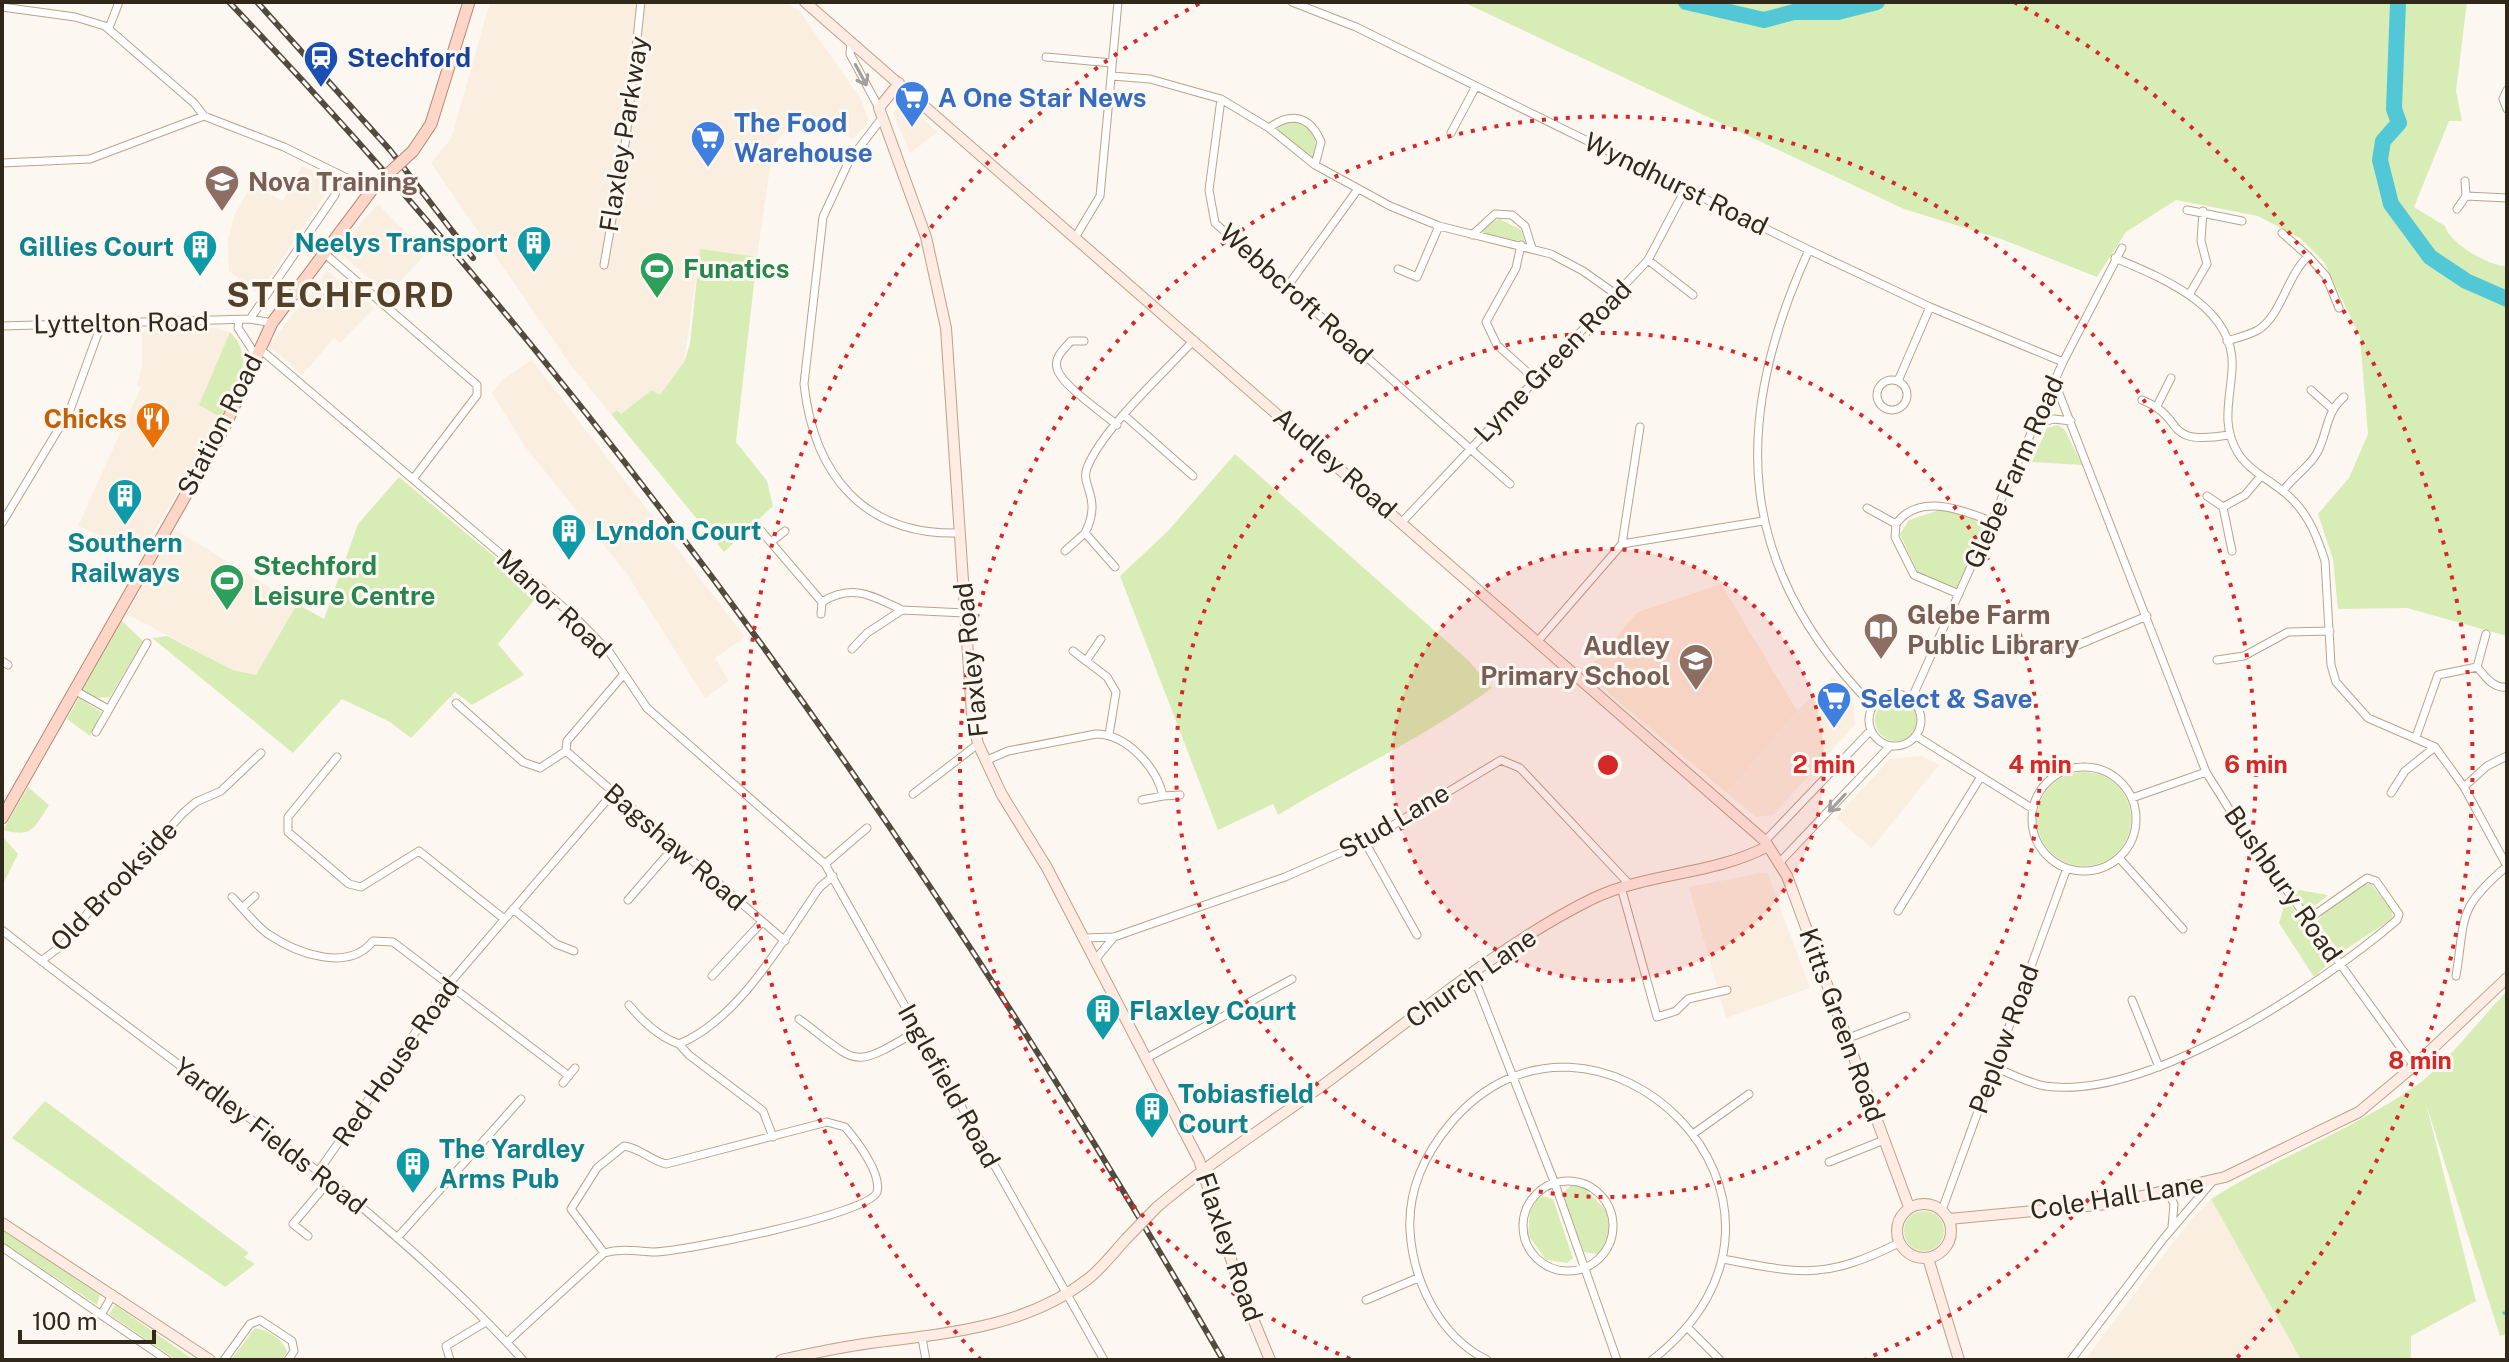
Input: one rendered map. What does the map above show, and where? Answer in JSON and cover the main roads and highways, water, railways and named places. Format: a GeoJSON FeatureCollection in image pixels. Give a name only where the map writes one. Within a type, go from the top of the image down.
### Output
{"type":"FeatureCollection","features":[{"type":"Feature","properties":{"kind":"main road","name":"Station Road"},"geometry":{"type":"LineString","coordinates":[[2,818],[225,426],[272,323],[373,188],[413,151],[431,124],[469,2]]}},
{"type":"Feature","properties":{"kind":"waterway"},"geometry":{"type":"LineString","coordinates":[[1686,2],[1764,20],[1794,12],[1838,12],[1877,2]]}},
{"type":"Feature","properties":{"kind":"waterway"},"geometry":{"type":"LineString","coordinates":[[2398,2],[2394,109],[2399,123],[2383,141],[2380,160],[2391,204],[2430,257],[2466,281],[2507,299]]}},
{"type":"Feature","properties":{"kind":"railway"},"geometry":{"type":"LineString","coordinates":[[229,2],[372,158],[509,318],[640,483],[766,651],[888,824],[1004,1000],[1116,1179],[1223,1360]]}},
{"type":"Feature","properties":{"kind":"railway"},"geometry":{"type":"LineString","coordinates":[[257,2],[390,150],[473,258]]}},
{"type":"Feature","properties":{"kind":"place","name":"Stechford"},"geometry":{"type":"Point","coordinates":[321,89]}},
{"type":"Feature","properties":{"kind":"place","name":"A One Star News"},"geometry":{"type":"Point","coordinates":[912,129]}},
{"type":"Feature","properties":{"kind":"place","name":"The Food Warehouse"},"geometry":{"type":"Point","coordinates":[708,169]}},
{"type":"Feature","properties":{"kind":"place","name":"Nova Training"},"geometry":{"type":"Point","coordinates":[222,213]}},
{"type":"Feature","properties":{"kind":"place","name":"Neelys Transport"},"geometry":{"type":"Point","coordinates":[534,274]}},
{"type":"Feature","properties":{"kind":"place","name":"Gillies Court"},"geometry":{"type":"Point","coordinates":[200,278]}},
{"type":"Feature","properties":{"kind":"place","name":"Funatics"},"geometry":{"type":"Point","coordinates":[657,300]}},
{"type":"Feature","properties":{"kind":"place","name":"Chicks"},"geometry":{"type":"Point","coordinates":[153,450]}},
{"type":"Feature","properties":{"kind":"place","name":"Southern Railways"},"geometry":{"type":"Point","coordinates":[125,527]}},
{"type":"Feature","properties":{"kind":"place","name":"Lyndon Court"},"geometry":{"type":"Point","coordinates":[569,562]}},
{"type":"Feature","properties":{"kind":"place","name":"Stechford Leisure Centre"},"geometry":{"type":"Point","coordinates":[227,612]}},
{"type":"Feature","properties":{"kind":"place","name":"Glebe Farm Public Library"},"geometry":{"type":"Point","coordinates":[1881,661]}},
{"type":"Feature","properties":{"kind":"place","name":"Audley Primary School"},"geometry":{"type":"Point","coordinates":[1696,692]}},
{"type":"Feature","properties":{"kind":"place","name":"Select & Save"},"geometry":{"type":"Point","coordinates":[1834,730]}},
{"type":"Feature","properties":{"kind":"place","name":"Flaxley Court"},"geometry":{"type":"Point","coordinates":[1103,1042]}},
{"type":"Feature","properties":{"kind":"place","name":"Tobiasfield Court"},"geometry":{"type":"Point","coordinates":[1152,1140]}},
{"type":"Feature","properties":{"kind":"place","name":"The Yardley Arms Pub"},"geometry":{"type":"Point","coordinates":[413,1195]}},
{"type":"Feature","properties":{"kind":"district","name":"STECHFORD"},"geometry":{"type":"Point","coordinates":[341,295]}}]}
